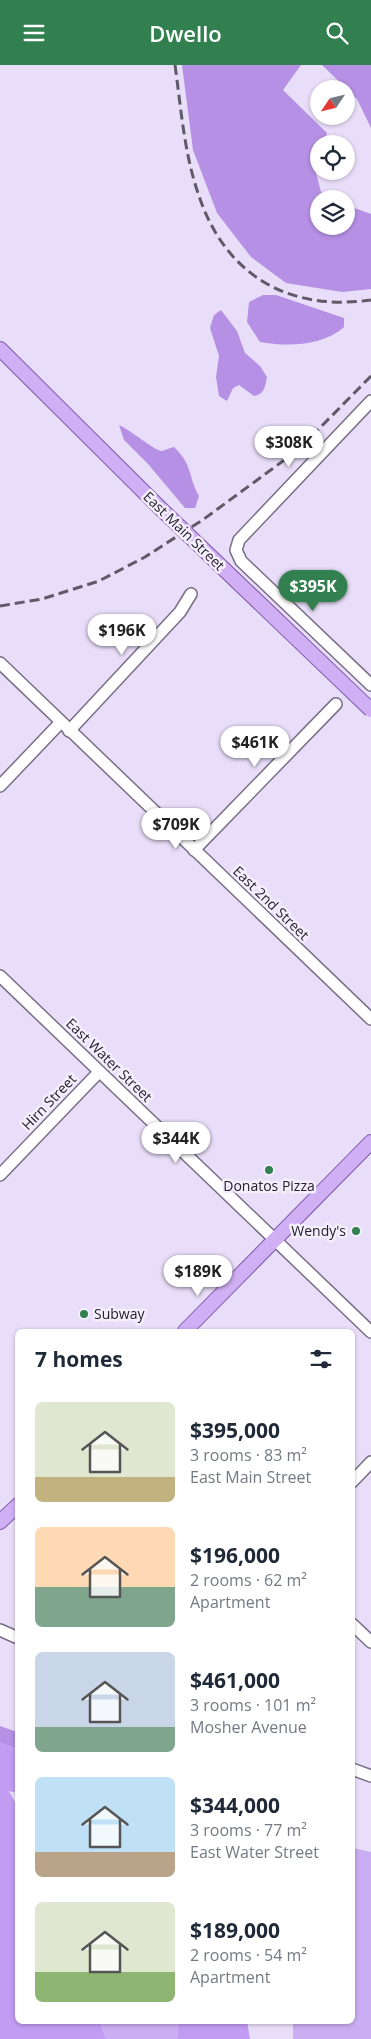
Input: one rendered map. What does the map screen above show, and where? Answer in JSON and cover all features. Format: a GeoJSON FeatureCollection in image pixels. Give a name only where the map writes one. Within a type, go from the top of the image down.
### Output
{"type":"FeatureCollection","features":[{"type":"Feature","properties":{"kind":"main road","name":"East Main Street"},"geometry":{"type":"LineString","coordinates":[[0,349],[158,506],[371,710]]}},
{"type":"Feature","properties":{"kind":"main road"},"geometry":{"type":"LineString","coordinates":[[187,1329],[371,1142]]}},
{"type":"Feature","properties":{"kind":"main road"},"geometry":{"type":"LineString","coordinates":[[0,1522],[15,1508]]}},
{"type":"Feature","properties":{"kind":"street","name":"East Main Street"},"geometry":{"type":"LineString","coordinates":[[371,401],[238,540],[236,550],[241,561],[371,685]]}},
{"type":"Feature","properties":{"kind":"street"},"geometry":{"type":"LineString","coordinates":[[0,786],[65,727],[180,612],[192,594]]}},
{"type":"Feature","properties":{"kind":"street","name":"East 2nd Street"},"geometry":{"type":"LineString","coordinates":[[0,663],[371,1019]]}},
{"type":"Feature","properties":{"kind":"street"},"geometry":{"type":"LineString","coordinates":[[194,850],[336,704]]}},
{"type":"Feature","properties":{"kind":"street","name":"East Water Street"},"geometry":{"type":"LineString","coordinates":[[0,976],[371,1332]]}},
{"type":"Feature","properties":{"kind":"street","name":"Hirn Street"},"geometry":{"type":"LineString","coordinates":[[0,1175],[100,1072]]}},
{"type":"Feature","properties":{"kind":"street"},"geometry":{"type":"LineString","coordinates":[[355,1478],[371,1462]]}},
{"type":"Feature","properties":{"kind":"street"},"geometry":{"type":"LineString","coordinates":[[355,1627],[371,1642]]}},
{"type":"Feature","properties":{"kind":"street"},"geometry":{"type":"LineString","coordinates":[[0,1630],[15,1637]]}},
{"type":"Feature","properties":{"kind":"street"},"geometry":{"type":"LineString","coordinates":[[355,1770],[371,1776]]}},
{"type":"Feature","properties":{"kind":"shaded area"},"geometry":{"type":"Polygon","coordinates":[[[182,65],[301,65],[283,90],[310,116],[310,125],[319,125],[327,133],[326,135],[310,135],[310,180],[318,180],[320,190],[310,190],[310,235],[355,235],[355,208],[371,214],[371,289],[342,292],[286,283],[251,257],[217,213],[193,150],[182,65]]]}},
{"type":"Feature","properties":{"kind":"shaded area"},"geometry":{"type":"Polygon","coordinates":[[[322,65],[371,65],[371,128],[355,97],[355,80],[337,80],[322,65]]]}},
{"type":"Feature","properties":{"kind":"shaded area"},"geometry":{"type":"Polygon","coordinates":[[[263,295],[276,295],[344,318],[344,327],[326,338],[304,343],[270,344],[260,342],[247,322],[249,302],[263,295]]]}},
{"type":"Feature","properties":{"kind":"shaded area"},"geometry":{"type":"Polygon","coordinates":[[[221,310],[237,331],[245,353],[260,366],[267,377],[264,389],[258,395],[254,396],[239,385],[233,388],[227,401],[219,396],[216,377],[219,356],[210,328],[214,315],[221,310]]]}},
{"type":"Feature","properties":{"kind":"shaded area"},"geometry":{"type":"Polygon","coordinates":[[[119,425],[159,450],[162,451],[174,447],[188,465],[199,496],[195,508],[185,508],[148,464],[124,440],[119,425]]]}},
{"type":"Feature","properties":{"kind":"shaded area"},"geometry":{"type":"Polygon","coordinates":[[[0,1726],[15,1731],[15,1748],[0,1743],[0,1726]]]}},
{"type":"Feature","properties":{"kind":"shaded area"},"geometry":{"type":"Polygon","coordinates":[[[0,1743],[15,1748],[15,1792],[9,1791],[15,1802],[15,2024],[101,2024],[106,2039],[0,2039],[0,1743]]]}},
{"type":"Feature","properties":{"kind":"shaded area"},"geometry":{"type":"Polygon","coordinates":[[[355,1848],[371,1852],[371,2039],[293,2039],[293,2024],[355,2024],[355,1848]]]}},
{"type":"Feature","properties":{"kind":"shaded area"},"geometry":{"type":"Polygon","coordinates":[[[101,2024],[179,2024],[177,2039],[106,2039],[101,2024]]]}},
{"type":"Feature","properties":{"kind":"shaded area"},"geometry":{"type":"Polygon","coordinates":[[[179,2024],[248,2024],[250,2039],[177,2039],[179,2024]]]}},
{"type":"Feature","properties":{"kind":"railway"},"geometry":{"type":"LineString","coordinates":[[175,65],[189,162],[193,177],[209,221],[224,246],[242,266],[263,281],[286,293],[312,300],[341,302],[371,300]]}},
{"type":"Feature","properties":{"kind":"railway"},"geometry":{"type":"LineString","coordinates":[[0,606],[42,599],[99,581],[145,557],[204,519],[283,461],[310,438],[371,376]]}},
{"type":"Feature","properties":{"kind":"place","name":"Donatos Pizza"},"geometry":{"type":"Point","coordinates":[269,1170]}},
{"type":"Feature","properties":{"kind":"place","name":"Wendy's"},"geometry":{"type":"Point","coordinates":[356,1231]}},
{"type":"Feature","properties":{"kind":"place","name":"Subway"},"geometry":{"type":"Point","coordinates":[84,1314]}}]}
